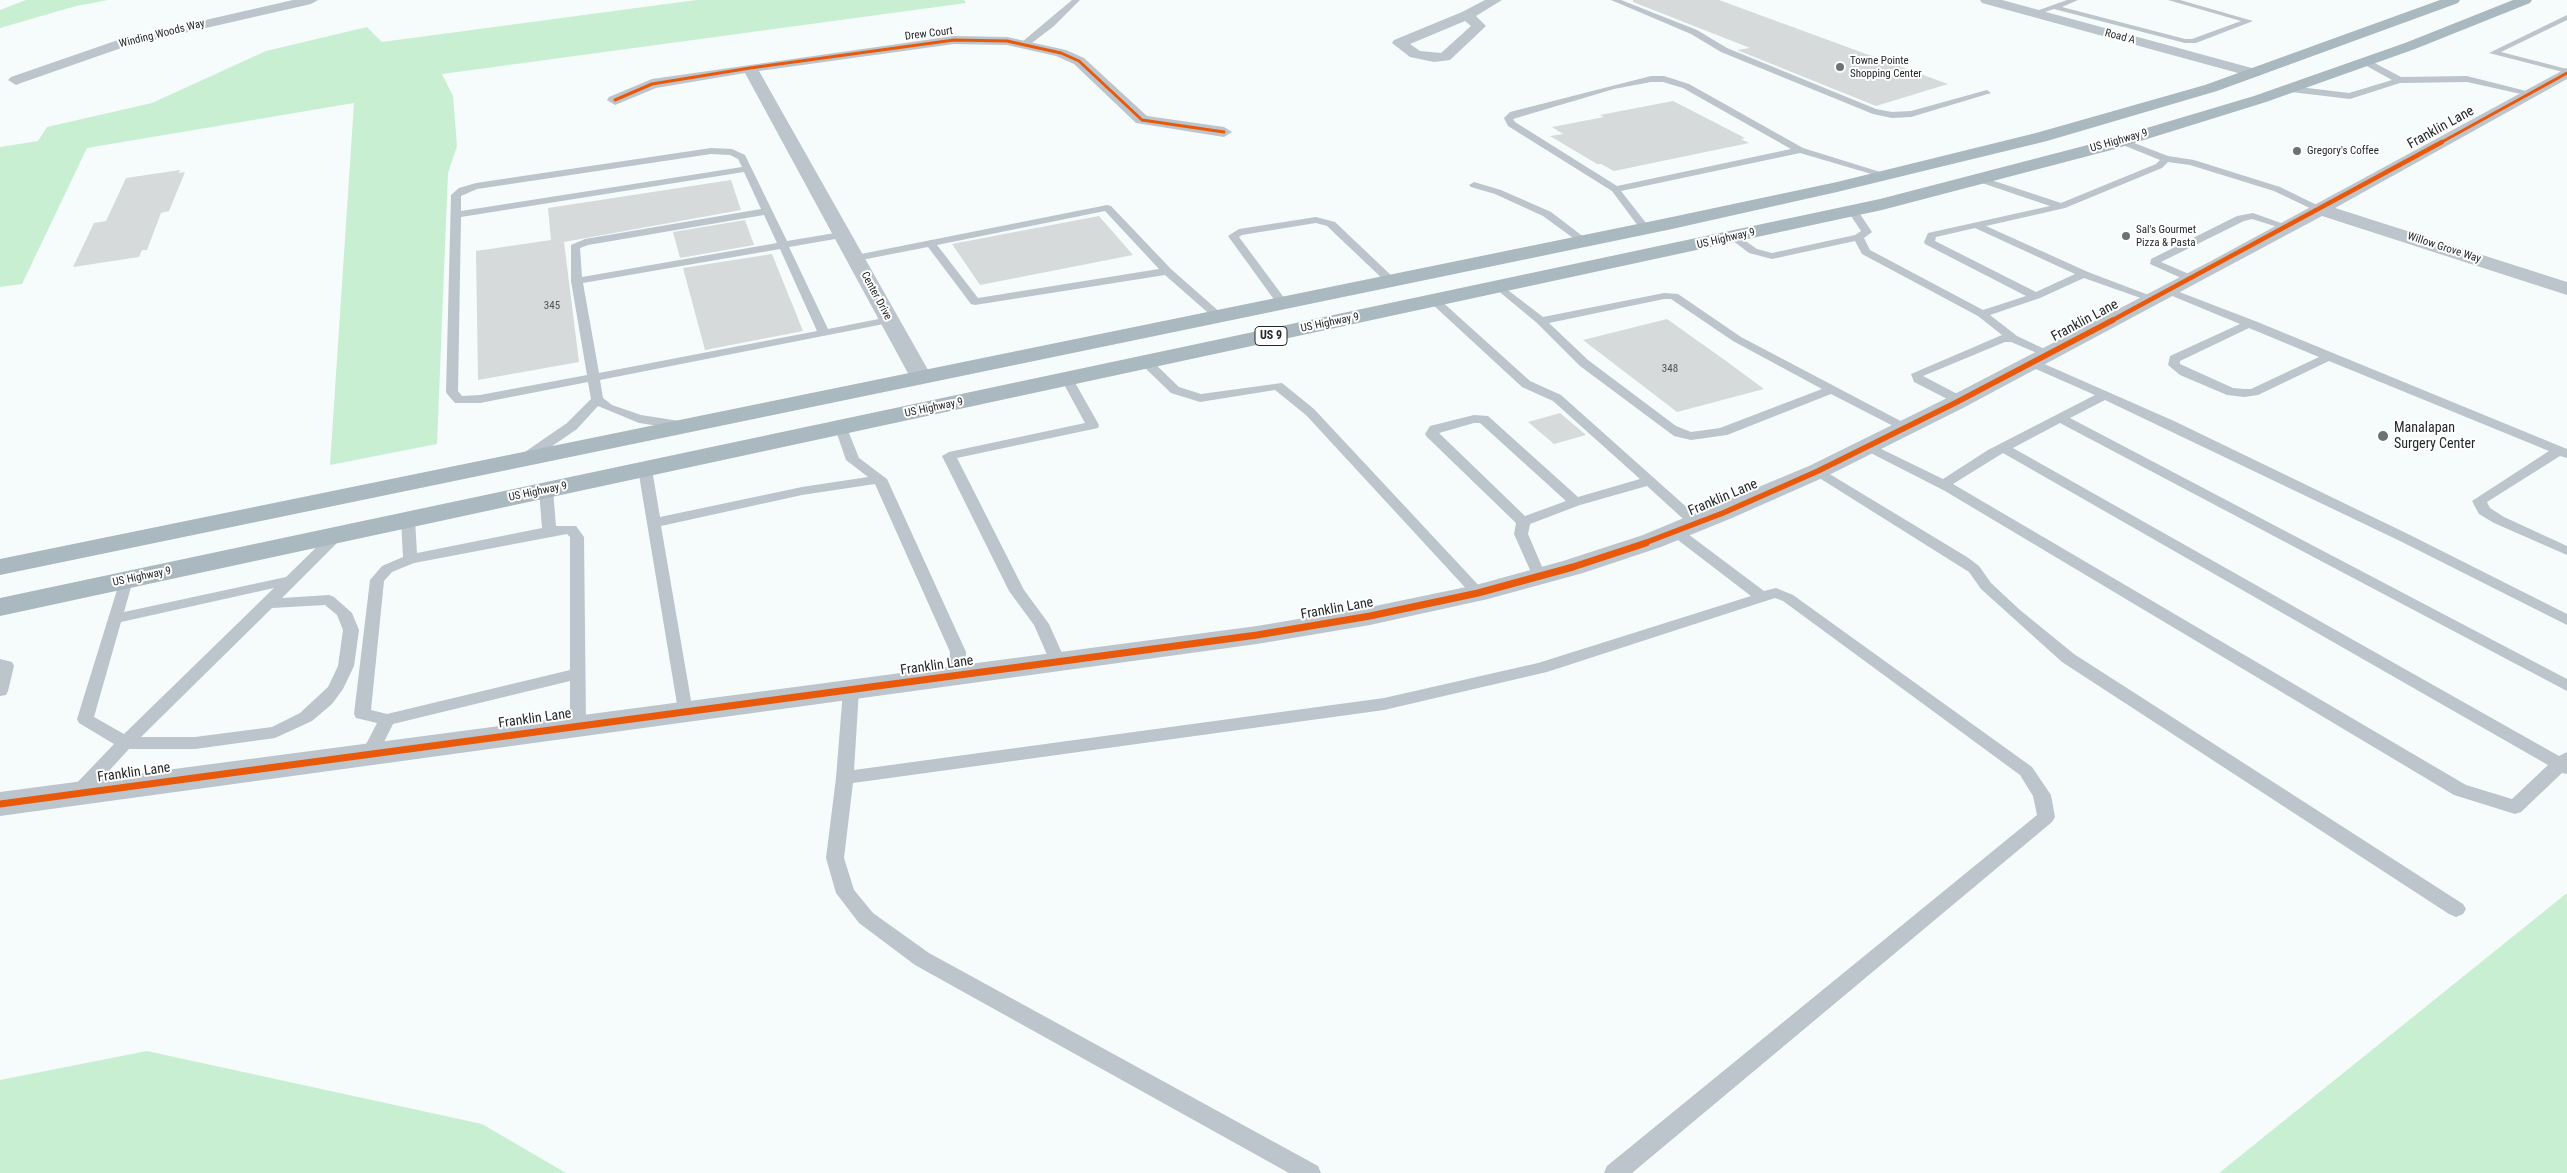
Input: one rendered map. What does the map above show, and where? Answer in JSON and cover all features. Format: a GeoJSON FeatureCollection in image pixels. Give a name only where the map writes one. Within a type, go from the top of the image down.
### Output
{"type":"FeatureCollection","features":[{"type":"Feature","properties":{"kind":"highway","name":"US Highway 9"},"geometry":{"type":"LineString","coordinates":[[0,567],[1584,241],[1885,175],[2084,125],[2211,88],[2254,73],[2422,6],[2453,0]]}},
{"type":"Feature","properties":{"kind":"highway","name":"US Highway 9"},"geometry":{"type":"LineString","coordinates":[[0,607],[1435,301],[1852,210],[1979,179],[2121,141],[2291,89],[2472,20],[2496,13],[2525,0]]}},
{"type":"Feature","properties":{"kind":"street","name":"Winding Woods Way"},"geometry":{"type":"LineString","coordinates":[[16,80],[123,43],[311,0]]}},
{"type":"Feature","properties":{"kind":"street"},"geometry":{"type":"LineString","coordinates":[[1467,15],[1479,26],[1445,57],[1434,58],[1415,54],[1399,43],[1467,15],[1496,0]]}},
{"type":"Feature","properties":{"kind":"street","name":"Road A"},"geometry":{"type":"LineString","coordinates":[[1987,0],[2254,73]]}},
{"type":"Feature","properties":{"kind":"street","name":"Drew Court"},"geometry":{"type":"LineString","coordinates":[[615,100],[652,84],[750,68],[954,40],[1008,41],[1060,53],[1079,61],[1142,120],[1224,132]]}},
{"type":"Feature","properties":{"kind":"street","name":"Center Drive"},"geometry":{"type":"LineString","coordinates":[[750,68],[921,377]]}},
{"type":"Feature","properties":{"kind":"street","name":"Franklin Lane"},"geometry":{"type":"LineString","coordinates":[[0,804],[1257,635],[1370,616],[1478,593],[1581,564],[1686,527],[1818,470],[1960,401],[2287,228],[2567,72]]}},
{"type":"Feature","properties":{"kind":"street","name":"Willow Grove Way"},"geometry":{"type":"LineString","coordinates":[[2320,209],[2567,289]]}},
{"type":"Feature","properties":{"kind":"lane"},"geometry":{"type":"LineString","coordinates":[[1025,44],[1051,24],[1076,0]]}},
{"type":"Feature","properties":{"kind":"lane"},"geometry":{"type":"LineString","coordinates":[[1615,0],[1694,32],[1724,50],[1873,111],[1892,115],[1911,114],[1987,93]]}},
{"type":"Feature","properties":{"kind":"lane"},"geometry":{"type":"LineString","coordinates":[[2035,13],[2074,0]]}},
{"type":"Feature","properties":{"kind":"lane"},"geometry":{"type":"LineString","coordinates":[[2054,7],[2185,41],[2193,41],[2249,21],[2172,0]]}},
{"type":"Feature","properties":{"kind":"lane"},"geometry":{"type":"LineString","coordinates":[[2567,17],[2493,53],[2567,72]]}},
{"type":"Feature","properties":{"kind":"lane"},"geometry":{"type":"LineString","coordinates":[[2366,62],[2399,80]]}},
{"type":"Feature","properties":{"kind":"lane"},"geometry":{"type":"LineString","coordinates":[[1645,228],[1615,189],[1511,124],[1508,118],[1513,114],[1613,87],[1651,79],[1664,79],[1686,86],[1800,150],[1885,175]]}},
{"type":"Feature","properties":{"kind":"lane"},"geometry":{"type":"LineString","coordinates":[[2291,89],[2350,96],[2399,80],[2467,79],[2530,93]]}},
{"type":"Feature","properties":{"kind":"lane"},"geometry":{"type":"LineString","coordinates":[[2121,141],[2166,159],[2191,162],[2277,189],[2320,209]]}},
{"type":"Feature","properties":{"kind":"lane"},"geometry":{"type":"LineString","coordinates":[[1615,189],[1800,150]]}},
{"type":"Feature","properties":{"kind":"lane"},"geometry":{"type":"LineString","coordinates":[[824,333],[742,157],[732,152],[711,151],[476,186],[462,190],[456,195],[452,392],[459,400],[480,399],[824,333],[889,320]]}},
{"type":"Feature","properties":{"kind":"lane"},"geometry":{"type":"LineString","coordinates":[[2036,296],[1929,242],[1932,235],[2062,206],[2160,166],[2166,159]]}},
{"type":"Feature","properties":{"kind":"lane"},"geometry":{"type":"LineString","coordinates":[[456,215],[748,169]]}},
{"type":"Feature","properties":{"kind":"lane"},"geometry":{"type":"LineString","coordinates":[[1979,179],[2042,202],[2062,206]]}},
{"type":"Feature","properties":{"kind":"lane"},"geometry":{"type":"LineString","coordinates":[[1474,185],[1498,192],[1547,214],[1584,241]]}},
{"type":"Feature","properties":{"kind":"lane"},"geometry":{"type":"LineString","coordinates":[[856,258],[1107,208],[1167,271],[1218,316]]}},
{"type":"Feature","properties":{"kind":"lane"},"geometry":{"type":"LineString","coordinates":[[1733,237],[1754,251],[1772,256],[1858,237],[1867,232],[1852,210]]}},
{"type":"Feature","properties":{"kind":"lane"},"geometry":{"type":"LineString","coordinates":[[524,459],[572,426],[597,400],[595,377],[577,281],[575,247],[585,242],[767,211]]}},
{"type":"Feature","properties":{"kind":"lane"},"geometry":{"type":"LineString","coordinates":[[2171,290],[2155,261],[2241,218],[2253,216],[2287,228]]}},
{"type":"Feature","properties":{"kind":"lane"},"geometry":{"type":"LineString","coordinates":[[1282,303],[1232,236],[1239,232],[1316,220],[1331,224],[1391,281]]}},
{"type":"Feature","properties":{"kind":"lane"},"geometry":{"type":"LineString","coordinates":[[1976,225],[2084,274],[2171,290],[2563,453]]}},
{"type":"Feature","properties":{"kind":"lane"},"geometry":{"type":"LineString","coordinates":[[577,281],[841,235]]}},
{"type":"Feature","properties":{"kind":"lane"},"geometry":{"type":"LineString","coordinates":[[1858,237],[1866,252],[1982,314],[2041,358],[2104,395],[2405,538],[2567,620]]}},
{"type":"Feature","properties":{"kind":"lane"},"geometry":{"type":"LineString","coordinates":[[930,244],[975,302],[1167,271]]}},
{"type":"Feature","properties":{"kind":"lane"},"geometry":{"type":"LineString","coordinates":[[1982,314],[2036,296],[2084,274]]}},
{"type":"Feature","properties":{"kind":"lane"},"geometry":{"type":"LineString","coordinates":[[1500,287],[1540,321],[1584,363],[1671,429],[1691,436],[1722,432],[1832,389]]}},
{"type":"Feature","properties":{"kind":"lane"},"geometry":{"type":"LineString","coordinates":[[1540,321],[1664,296],[1674,296],[1737,339],[1906,427]]}},
{"type":"Feature","properties":{"kind":"lane"},"geometry":{"type":"LineString","coordinates":[[1435,301],[1526,384],[1557,398],[1650,481],[1686,527],[1762,597]]}},
{"type":"Feature","properties":{"kind":"lane"},"geometry":{"type":"LineString","coordinates":[[2251,323],[2174,358],[2174,365],[2184,372],[2231,392],[2244,394],[2254,392],[2330,356]]}},
{"type":"Feature","properties":{"kind":"lane"},"geometry":{"type":"LineString","coordinates":[[1960,401],[1918,379],[1917,374],[2003,338],[2013,338]]}},
{"type":"Feature","properties":{"kind":"lane"},"geometry":{"type":"LineString","coordinates":[[1146,362],[1175,390],[1200,398],[1278,386],[1310,412],[1478,593]]}},
{"type":"Feature","properties":{"kind":"lane"},"geometry":{"type":"LineString","coordinates":[[1058,662],[1041,624],[1017,591],[949,456],[1092,425],[1067,379]]}},
{"type":"Feature","properties":{"kind":"lane"},"geometry":{"type":"LineString","coordinates":[[1943,485],[2003,448],[2104,395]]}},
{"type":"Feature","properties":{"kind":"lane"},"geometry":{"type":"LineString","coordinates":[[597,400],[608,408],[639,419],[686,426]]}},
{"type":"Feature","properties":{"kind":"lane"},"geometry":{"type":"LineString","coordinates":[[2060,418],[2567,686]]}},
{"type":"Feature","properties":{"kind":"lane"},"geometry":{"type":"LineString","coordinates":[[1523,522],[1432,434],[1435,429],[1474,419],[1483,419],[1575,502]]}},
{"type":"Feature","properties":{"kind":"lane"},"geometry":{"type":"LineString","coordinates":[[841,428],[853,460],[880,479],[958,652],[957,676]]}},
{"type":"Feature","properties":{"kind":"lane"},"geometry":{"type":"LineString","coordinates":[[1866,447],[1943,485],[2460,790],[2515,807],[2565,763],[2003,448]]}},
{"type":"Feature","properties":{"kind":"lane"},"geometry":{"type":"LineString","coordinates":[[2563,453],[2480,501],[2484,511],[2499,520],[2567,551]]}},
{"type":"Feature","properties":{"kind":"lane"},"geometry":{"type":"LineString","coordinates":[[645,469],[685,712]]}},
{"type":"Feature","properties":{"kind":"lane"},"geometry":{"type":"LineString","coordinates":[[1818,470],[1974,569],[1986,586],[2068,658],[2456,909]]}},
{"type":"Feature","properties":{"kind":"lane"},"geometry":{"type":"LineString","coordinates":[[654,523],[802,491],[880,479]]}},
{"type":"Feature","properties":{"kind":"lane"},"geometry":{"type":"LineString","coordinates":[[1523,522],[1575,502],[1650,481]]}},
{"type":"Feature","properties":{"kind":"lane"},"geometry":{"type":"LineString","coordinates":[[546,490],[549,531]]}},
{"type":"Feature","properties":{"kind":"lane"},"geometry":{"type":"LineString","coordinates":[[408,520],[410,558]]}},
{"type":"Feature","properties":{"kind":"lane"},"geometry":{"type":"LineString","coordinates":[[1523,522],[1522,534],[1538,576]]}},
{"type":"Feature","properties":{"kind":"lane"},"geometry":{"type":"LineString","coordinates":[[577,674],[387,720],[362,714],[377,580],[387,569],[410,558],[549,531],[571,529],[577,537],[578,726]]}},
{"type":"Feature","properties":{"kind":"lane"},"geometry":{"type":"LineString","coordinates":[[78,793],[125,743],[337,535]]}},
{"type":"Feature","properties":{"kind":"lane"},"geometry":{"type":"LineString","coordinates":[[126,580],[85,719],[125,743],[195,743],[275,732],[306,717],[326,700],[335,689],[346,666],[351,630],[344,613],[329,600],[269,603]]}},
{"type":"Feature","properties":{"kind":"lane"},"geometry":{"type":"LineString","coordinates":[[114,619],[291,580]]}},
{"type":"Feature","properties":{"kind":"lane"},"geometry":{"type":"LineString","coordinates":[[845,778],[1384,704],[1541,668],[1776,593],[1788,598],[2026,771],[2042,795],[2046,817],[1615,1173]]}},
{"type":"Feature","properties":{"kind":"lane"},"geometry":{"type":"LineString","coordinates":[[0,664],[6,666],[0,691]]}},
{"type":"Feature","properties":{"kind":"lane"},"geometry":{"type":"LineString","coordinates":[[851,690],[845,778],[835,858],[845,893],[866,918],[922,959],[1310,1173]]}},
{"type":"Feature","properties":{"kind":"lane"},"geometry":{"type":"LineString","coordinates":[[370,754],[387,720]]}},
{"type":"Feature","properties":{"kind":"green space"},"geometry":{"type":"Polygon","coordinates":[[[26,0],[108,0],[76,6],[0,28],[0,10],[26,0]]]}},
{"type":"Feature","properties":{"kind":"green space"},"geometry":{"type":"Polygon","coordinates":[[[696,0],[964,0],[966,3],[442,74],[453,96],[457,146],[448,173],[437,444],[330,465],[354,103],[87,148],[22,284],[0,287],[0,147],[38,141],[47,127],[152,103],[266,51],[367,27],[382,42],[696,0]]]}},
{"type":"Feature","properties":{"kind":"green space"},"geometry":{"type":"Polygon","coordinates":[[[2567,893],[2567,1173],[2219,1173],[2567,893]]]}},
{"type":"Feature","properties":{"kind":"green space"},"geometry":{"type":"Polygon","coordinates":[[[147,1051],[482,1124],[566,1173],[0,1173],[0,1080],[147,1051]]]}},
{"type":"Feature","properties":{"kind":"building","name":"Towne Pointe Shopping Center"},"geometry":{"type":"Polygon","coordinates":[[[1633,0],[1719,0],[1948,84],[1876,106],[1737,50],[1750,48],[1633,2],[1633,0]]]}},
{"type":"Feature","properties":{"kind":"building"},"geometry":{"type":"Polygon","coordinates":[[[1673,101],[1745,138],[1741,139],[1749,143],[1614,171],[1601,164],[1597,164],[1550,136],[1563,134],[1552,127],[1604,117],[1600,115],[1673,101]]]}},
{"type":"Feature","properties":{"kind":"building"},"geometry":{"type":"Polygon","coordinates":[[[180,170],[179,173],[185,172],[169,211],[161,213],[147,250],[142,250],[139,257],[73,267],[94,223],[106,221],[126,178],[180,170]]]}},
{"type":"Feature","properties":{"kind":"building"},"geometry":{"type":"Polygon","coordinates":[[[731,180],[741,210],[564,242],[579,362],[478,380],[476,251],[551,240],[548,208],[731,180]]]}},
{"type":"Feature","properties":{"kind":"building"},"geometry":{"type":"Polygon","coordinates":[[[1099,216],[1133,255],[980,285],[952,244],[1099,216]]]}},
{"type":"Feature","properties":{"kind":"building"},"geometry":{"type":"Polygon","coordinates":[[[745,220],[754,245],[680,258],[673,232],[745,220]]]}},
{"type":"Feature","properties":{"kind":"building"},"geometry":{"type":"Polygon","coordinates":[[[772,254],[803,331],[705,350],[683,268],[772,254]]]}},
{"type":"Feature","properties":{"kind":"building"},"geometry":{"type":"Polygon","coordinates":[[[1667,319],[1764,389],[1677,412],[1583,340],[1667,319]]]}},
{"type":"Feature","properties":{"kind":"building"},"geometry":{"type":"Polygon","coordinates":[[[1560,413],[1586,435],[1554,444],[1528,422],[1560,413]]]}},
{"type":"Feature","properties":{"kind":"cycle path"},"geometry":{"type":"LineString","coordinates":[[615,100],[652,84],[750,68],[954,40],[1007,41],[1061,53],[1079,61],[1142,120],[1224,132]]}},
{"type":"Feature","properties":{"kind":"cycle path"},"geometry":{"type":"LineString","coordinates":[[0,804],[1257,635],[1370,616],[1478,593],[1573,567],[1652,541],[1723,513],[1818,471],[1955,403],[2218,265],[2567,73]]}},
{"type":"Feature","properties":{"kind":"place","name":"Towne Pointe Shopping Center"},"geometry":{"type":"Point","coordinates":[1840,67]}},
{"type":"Feature","properties":{"kind":"place","name":"Gregory's Coffee"},"geometry":{"type":"Point","coordinates":[2297,151]}},
{"type":"Feature","properties":{"kind":"place","name":"Sal's Gourmet Pizza & Pasta"},"geometry":{"type":"Point","coordinates":[2126,236]}},
{"type":"Feature","properties":{"kind":"place","name":"Manalapan Surgery Center"},"geometry":{"type":"Point","coordinates":[2383,436]}}]}
